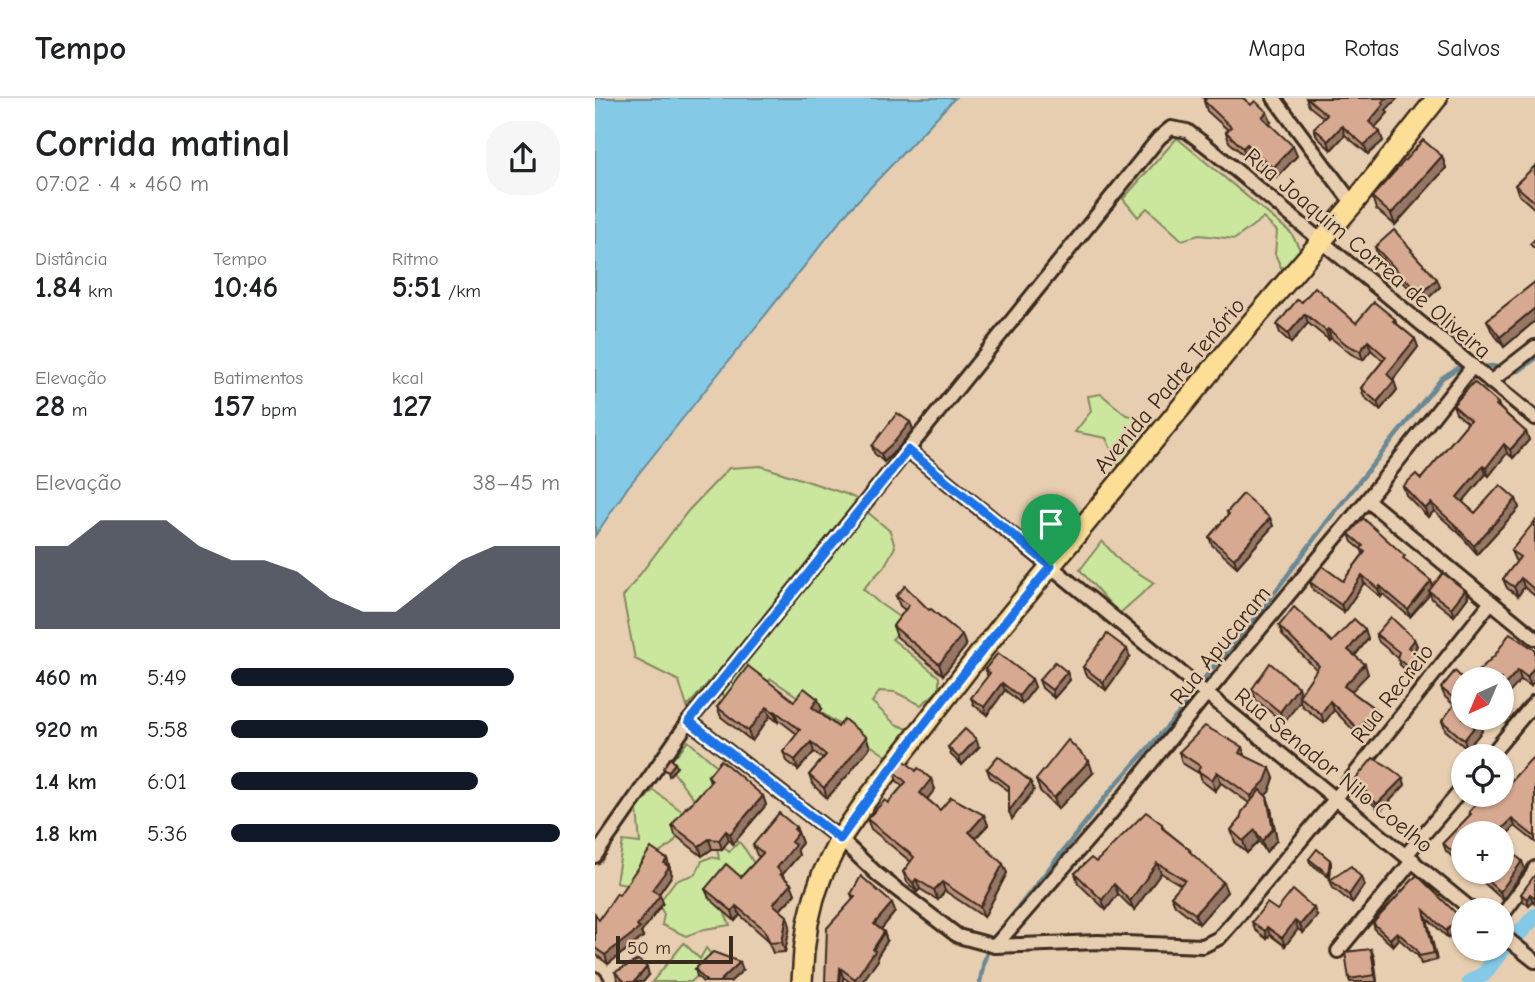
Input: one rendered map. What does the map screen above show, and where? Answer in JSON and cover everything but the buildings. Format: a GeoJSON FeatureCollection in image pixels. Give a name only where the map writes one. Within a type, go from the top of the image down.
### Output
{"type":"FeatureCollection","features":[{"type":"Feature","properties":{"kind":"main road","name":"Avenida Padre Tenório"},"geometry":{"type":"LineString","coordinates":[[802,982],[804,951],[814,898],[822,875],[840,839],[866,802],[1002,625],[1234,343],[1353,204],[1437,98]]}},
{"type":"Feature","properties":{"kind":"street"},"geometry":{"type":"LineString","coordinates":[[1274,98],[1353,204]]}},
{"type":"Feature","properties":{"kind":"street","name":"Rua Joaquim Correa de Oliveira"},"geometry":{"type":"LineString","coordinates":[[908,450],[1159,138],[1171,128],[1187,131],[1535,418]]}},
{"type":"Feature","properties":{"kind":"street"},"geometry":{"type":"LineString","coordinates":[[1490,382],[1535,347]]}},
{"type":"Feature","properties":{"kind":"street","name":"Rua Apucaram"},"geometry":{"type":"LineString","coordinates":[[995,946],[1110,814],[1473,366]]}},
{"type":"Feature","properties":{"kind":"street"},"geometry":{"type":"LineString","coordinates":[[595,856],[689,721],[908,450]]}},
{"type":"Feature","properties":{"kind":"street","name":"Rua Senador Nilo Coelho"},"geometry":{"type":"LineString","coordinates":[[908,450],[1458,898]]}},
{"type":"Feature","properties":{"kind":"street"},"geometry":{"type":"LineString","coordinates":[[1367,500],[1535,638]]}},
{"type":"Feature","properties":{"kind":"street","name":"Rua Recreio"},"geometry":{"type":"LineString","coordinates":[[995,946],[1098,942],[1203,946],[1219,939],[1336,798],[1491,601]]}},
{"type":"Feature","properties":{"kind":"street"},"geometry":{"type":"LineString","coordinates":[[1500,744],[1535,702]]}},
{"type":"Feature","properties":{"kind":"street"},"geometry":{"type":"LineString","coordinates":[[689,721],[840,839],[878,875],[958,936],[995,946]]}},
{"type":"Feature","properties":{"kind":"street"},"geometry":{"type":"LineString","coordinates":[[1338,951],[1451,804]]}},
{"type":"Feature","properties":{"kind":"street"},"geometry":{"type":"LineString","coordinates":[[1514,899],[1535,868]]}},
{"type":"Feature","properties":{"kind":"street"},"geometry":{"type":"LineString","coordinates":[[1514,944],[1535,961]]}},
{"type":"Feature","properties":{"kind":"green space"},"geometry":{"type":"Polygon","coordinates":[[[1177,138],[1291,233],[1301,251],[1284,274],[1275,254],[1277,231],[1263,218],[1235,239],[1199,235],[1182,240],[1147,208],[1138,217],[1123,199],[1177,138]]]}},
{"type":"Feature","properties":{"kind":"green space"},"geometry":{"type":"Polygon","coordinates":[[[1101,394],[1126,415],[1151,422],[1150,433],[1138,459],[1119,467],[1106,438],[1075,432],[1091,411],[1088,396],[1101,394]]]}},
{"type":"Feature","properties":{"kind":"green space"},"geometry":{"type":"Polygon","coordinates":[[[761,466],[846,494],[865,503],[687,707],[679,681],[635,659],[623,597],[688,511],[729,468],[761,466]]]}},
{"type":"Feature","properties":{"kind":"green space"},"geometry":{"type":"Polygon","coordinates":[[[865,510],[890,531],[895,547],[884,567],[863,589],[909,624],[892,639],[939,677],[939,690],[921,705],[895,692],[880,691],[872,702],[895,724],[908,729],[888,757],[771,679],[733,704],[722,694],[728,682],[865,510]]]}},
{"type":"Feature","properties":{"kind":"green space"},"geometry":{"type":"Polygon","coordinates":[[[1102,541],[1121,562],[1154,583],[1119,614],[1080,570],[1102,541]]]}},
{"type":"Feature","properties":{"kind":"green space"},"geometry":{"type":"Polygon","coordinates":[[[688,741],[725,773],[690,822],[672,844],[651,859],[626,884],[616,882],[623,841],[640,843],[637,809],[653,790],[683,812],[691,802],[700,807],[668,765],[688,741]]]}},
{"type":"Feature","properties":{"kind":"green space"},"geometry":{"type":"Polygon","coordinates":[[[715,836],[729,852],[739,842],[761,875],[721,905],[730,925],[705,929],[686,936],[662,925],[664,914],[658,904],[675,881],[696,874],[702,861],[711,857],[719,859],[715,836]]]}},
{"type":"Feature","properties":{"kind":"green space"},"geometry":{"type":"Polygon","coordinates":[[[684,943],[700,959],[706,948],[715,959],[691,982],[652,982],[684,943]]]}},
{"type":"Feature","properties":{"kind":"water"},"geometry":{"type":"Polygon","coordinates":[[[595,98],[955,98],[849,210],[628,487],[595,536],[595,98]]]}},
{"type":"Feature","properties":{"kind":"waterway"},"geometry":{"type":"LineString","coordinates":[[1478,367],[1492,366],[1519,371],[1535,359]]}},
{"type":"Feature","properties":{"kind":"waterway"},"geometry":{"type":"LineString","coordinates":[[980,982],[992,939],[1111,790],[1182,710],[1209,672],[1264,607],[1326,523],[1442,378],[1459,367],[1469,367]]}},
{"type":"Feature","properties":{"kind":"waterway"},"geometry":{"type":"LineString","coordinates":[[1520,933],[1535,916]]}},
{"type":"Feature","properties":{"kind":"waterway"},"geometry":{"type":"LineString","coordinates":[[1470,982],[1484,974],[1494,961]]}},
{"type":"Feature","properties":{"kind":"route"},"geometry":{"type":"LineString","coordinates":[[908,450],[1051,566],[1002,625],[840,839],[689,721],[908,450]]}}]}
